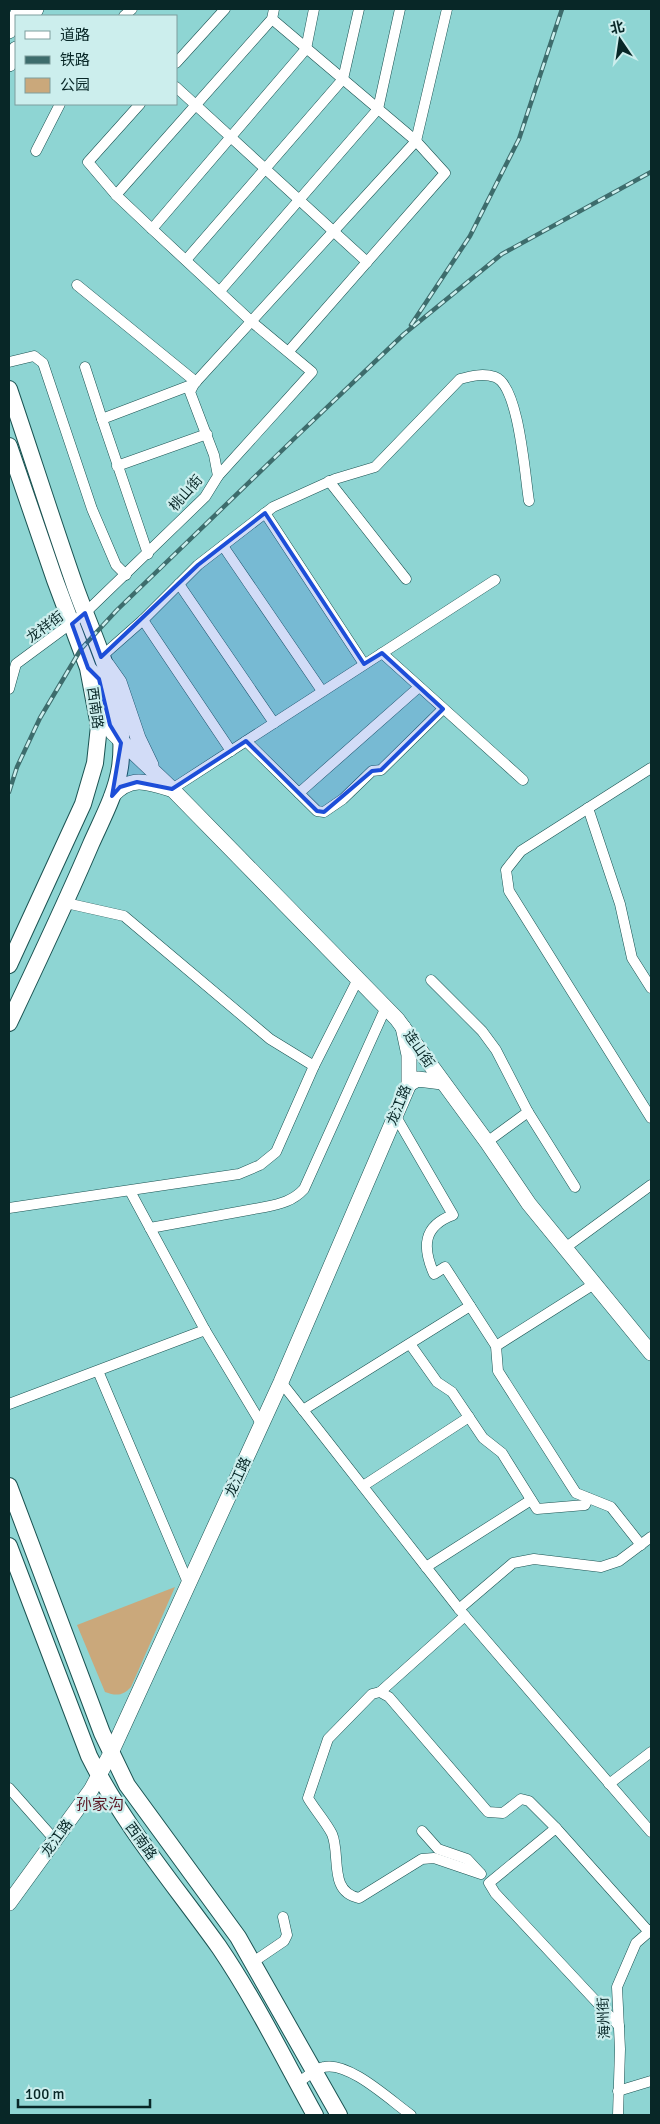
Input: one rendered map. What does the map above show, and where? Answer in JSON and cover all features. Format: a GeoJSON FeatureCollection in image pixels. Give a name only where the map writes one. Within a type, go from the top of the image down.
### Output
{"type":"FeatureCollection","features":[{"type":"Feature","properties":{"kind":"main road","name":"西南路"},"geometry":{"type":"LineString","coordinates":[[9,389],[118,708],[122,742],[119,773],[112,796],[66,903],[9,1023]]}},
{"type":"Feature","properties":{"kind":"main road","name":"西南路"},"geometry":{"type":"LineString","coordinates":[[9,446],[54,580],[88,668],[99,726],[95,763],[83,804],[9,965]]}},
{"type":"Feature","properties":{"kind":"main road","name":"西南路"},"geometry":{"type":"LineString","coordinates":[[9,1486],[111,1753],[131,1792],[238,1937],[339,2115]]}},
{"type":"Feature","properties":{"kind":"main road","name":"西南路"},"geometry":{"type":"LineString","coordinates":[[10,1550],[89,1756],[114,1804],[236,1974],[315,2115]]}},
{"type":"Feature","properties":{"kind":"street"},"geometry":{"type":"LineString","coordinates":[[178,61],[225,9]]}},
{"type":"Feature","properties":{"kind":"street"},"geometry":{"type":"LineString","coordinates":[[152,229],[306,49],[314,9]]}},
{"type":"Feature","properties":{"kind":"street"},"geometry":{"type":"LineString","coordinates":[[186,260],[342,79],[359,9]]}},
{"type":"Feature","properties":{"kind":"street"},"geometry":{"type":"LineString","coordinates":[[220,291],[378,110],[400,9]]}},
{"type":"Feature","properties":{"kind":"street"},"geometry":{"type":"LineString","coordinates":[[102,419],[195,383],[416,141],[447,9]]}},
{"type":"Feature","properties":{"kind":"street"},"geometry":{"type":"LineString","coordinates":[[116,194],[196,106],[273,14],[306,49],[416,141],[445,173],[289,351]]}},
{"type":"Feature","properties":{"kind":"street"},"geometry":{"type":"LineString","coordinates":[[9,31],[15,19]]}},
{"type":"Feature","properties":{"kind":"street"},"geometry":{"type":"LineString","coordinates":[[9,64],[15,51]]}},
{"type":"Feature","properties":{"kind":"street"},"geometry":{"type":"LineString","coordinates":[[178,90],[367,262]]}},
{"type":"Feature","properties":{"kind":"street"},"geometry":{"type":"LineString","coordinates":[[36,151],[59,105]]}},
{"type":"Feature","properties":{"kind":"street"},"geometry":{"type":"LineString","coordinates":[[139,105],[88,162],[116,194],[152,229],[252,322],[312,372],[218,476]]}},
{"type":"Feature","properties":{"kind":"street"},"geometry":{"type":"LineString","coordinates":[[77,285],[195,383]]}},
{"type":"Feature","properties":{"kind":"street"},"geometry":{"type":"LineString","coordinates":[[9,362],[34,356],[43,363],[92,509],[116,565],[126,575]]}},
{"type":"Feature","properties":{"kind":"street"},"geometry":{"type":"LineString","coordinates":[[85,367],[148,554]]}},
{"type":"Feature","properties":{"kind":"street"},"geometry":{"type":"LineString","coordinates":[[155,773],[138,738],[119,682],[101,656],[143,620],[198,565],[274,507],[329,481],[376,467],[460,379],[475,374],[496,377],[508,388],[514,403],[529,501]]}},
{"type":"Feature","properties":{"kind":"street","name":"桃山街"},"geometry":{"type":"LineString","coordinates":[[85,613],[206,497],[218,476],[214,455],[190,392],[195,383]]}},
{"type":"Feature","properties":{"kind":"street"},"geometry":{"type":"LineString","coordinates":[[117,466],[206,434]]}},
{"type":"Feature","properties":{"kind":"street"},"geometry":{"type":"LineString","coordinates":[[329,481],[406,579]]}},
{"type":"Feature","properties":{"kind":"street"},"geometry":{"type":"LineString","coordinates":[[265,514],[364,664]]}},
{"type":"Feature","properties":{"kind":"street"},"geometry":{"type":"LineString","coordinates":[[222,546],[322,692]]}},
{"type":"Feature","properties":{"kind":"street"},"geometry":{"type":"LineString","coordinates":[[112,796],[120,787],[128,783],[137,782],[172,789],[495,580]]}},
{"type":"Feature","properties":{"kind":"street"},"geometry":{"type":"LineString","coordinates":[[179,584],[274,723]]}},
{"type":"Feature","properties":{"kind":"street","name":"龙祥街"},"geometry":{"type":"LineString","coordinates":[[9,689],[16,664],[85,613]]}},
{"type":"Feature","properties":{"kind":"street"},"geometry":{"type":"LineString","coordinates":[[143,620],[231,751]]}},
{"type":"Feature","properties":{"kind":"street"},"geometry":{"type":"LineString","coordinates":[[382,653],[522,780]]}},
{"type":"Feature","properties":{"kind":"street","name":"连山街"},"geometry":{"type":"LineString","coordinates":[[88,668],[99,679],[113,733],[172,789],[386,1007],[403,1027],[487,1142],[529,1204],[651,1353]]}},
{"type":"Feature","properties":{"kind":"street"},"geometry":{"type":"LineString","coordinates":[[299,793],[419,687]]}},
{"type":"Feature","properties":{"kind":"street"},"geometry":{"type":"LineString","coordinates":[[246,741],[317,811],[324,812],[343,799],[372,771],[381,770],[443,709]]}},
{"type":"Feature","properties":{"kind":"street"},"geometry":{"type":"LineString","coordinates":[[651,768],[521,851],[506,870],[509,892],[651,1118]]}},
{"type":"Feature","properties":{"kind":"street"},"geometry":{"type":"LineString","coordinates":[[588,808],[620,904],[632,958],[651,988]]}},
{"type":"Feature","properties":{"kind":"street"},"geometry":{"type":"LineString","coordinates":[[66,903],[124,916],[270,1039],[314,1066]]}},
{"type":"Feature","properties":{"kind":"street"},"geometry":{"type":"LineString","coordinates":[[9,1208],[240,1174],[260,1165],[276,1152],[314,1066],[358,979]]}},
{"type":"Feature","properties":{"kind":"street"},"geometry":{"type":"LineString","coordinates":[[431,980],[482,1031],[496,1050],[528,1112],[575,1187]]}},
{"type":"Feature","properties":{"kind":"street"},"geometry":{"type":"LineString","coordinates":[[150,1228],[284,1203],[298,1196],[304,1189],[386,1007]]}},
{"type":"Feature","properties":{"kind":"street","name":"龙江路"},"geometry":{"type":"LineString","coordinates":[[9,1904],[100,1777],[262,1425],[409,1084],[409,1055],[403,1027]]}},
{"type":"Feature","properties":{"kind":"street"},"geometry":{"type":"LineString","coordinates":[[409,1084],[418,1079],[442,1082]]}},
{"type":"Feature","properties":{"kind":"street"},"geometry":{"type":"LineString","coordinates":[[487,1142],[528,1112]]}},
{"type":"Feature","properties":{"kind":"street"},"geometry":{"type":"LineString","coordinates":[[395,1115],[453,1215],[440,1220],[434,1225],[429,1236],[428,1260],[434,1274],[445,1267],[496,1346],[498,1371],[576,1493],[610,1507],[641,1545]]}},
{"type":"Feature","properties":{"kind":"street"},"geometry":{"type":"LineString","coordinates":[[565,1248],[651,1186]]}},
{"type":"Feature","properties":{"kind":"street"},"geometry":{"type":"LineString","coordinates":[[130,1191],[205,1330],[262,1425]]}},
{"type":"Feature","properties":{"kind":"street"},"geometry":{"type":"LineString","coordinates":[[496,1346],[594,1284]]}},
{"type":"Feature","properties":{"kind":"street"},"geometry":{"type":"LineString","coordinates":[[303,1410],[470,1306]]}},
{"type":"Feature","properties":{"kind":"street"},"geometry":{"type":"LineString","coordinates":[[9,1404],[205,1330]]}},
{"type":"Feature","properties":{"kind":"street"},"geometry":{"type":"LineString","coordinates":[[410,1344],[437,1382],[452,1392],[483,1438],[502,1453],[537,1508],[586,1505],[588,1498]]}},
{"type":"Feature","properties":{"kind":"street"},"geometry":{"type":"LineString","coordinates":[[98,1370],[189,1585]]}},
{"type":"Feature","properties":{"kind":"street"},"geometry":{"type":"LineString","coordinates":[[281,1382],[462,1612],[651,1832]]}},
{"type":"Feature","properties":{"kind":"street"},"geometry":{"type":"LineString","coordinates":[[363,1486],[469,1417]]}},
{"type":"Feature","properties":{"kind":"street"},"geometry":{"type":"LineString","coordinates":[[426,1567],[531,1500]]}},
{"type":"Feature","properties":{"kind":"street"},"geometry":{"type":"LineString","coordinates":[[481,1874],[434,1858],[422,1859],[359,1898],[354,1897],[345,1890],[338,1879],[333,1835],[308,1798],[328,1739],[372,1694],[380,1692],[513,1563],[534,1559],[601,1567],[619,1561],[651,1537]]}},
{"type":"Feature","properties":{"kind":"street"},"geometry":{"type":"LineString","coordinates":[[10,1550],[29,1540]]}},
{"type":"Feature","properties":{"kind":"street"},"geometry":{"type":"LineString","coordinates":[[380,1692],[389,1697],[488,1812],[502,1813],[521,1799],[529,1801],[650,1931]]}},
{"type":"Feature","properties":{"kind":"street"},"geometry":{"type":"LineString","coordinates":[[609,1784],[651,1752]]}},
{"type":"Feature","properties":{"kind":"street"},"geometry":{"type":"LineString","coordinates":[[9,1788],[55,1840]]}},
{"type":"Feature","properties":{"kind":"street"},"geometry":{"type":"LineString","coordinates":[[489,1883],[556,1828]]}},
{"type":"Feature","properties":{"kind":"street"},"geometry":{"type":"LineString","coordinates":[[422,1831],[438,1849],[467,1859],[489,1883],[495,1893],[618,2026]]}},
{"type":"Feature","properties":{"kind":"street"},"geometry":{"type":"LineString","coordinates":[[253,1962],[284,1941],[287,1935],[283,1917]]}},
{"type":"Feature","properties":{"kind":"street","name":"海州街"},"geometry":{"type":"LineString","coordinates":[[618,2115],[617,1987],[636,1943],[650,1931]]}},
{"type":"Feature","properties":{"kind":"street"},"geometry":{"type":"LineString","coordinates":[[297,2084],[326,2066],[341,2067],[356,2075],[411,2115]]}},
{"type":"Feature","properties":{"kind":"street"},"geometry":{"type":"LineString","coordinates":[[618,2091],[651,2081]]}},
{"type":"Feature","properties":{"kind":"highlighted area"},"geometry":{"type":"Polygon","coordinates":[[[265,513],[364,664],[382,653],[443,709],[381,770],[372,771],[324,812],[317,811],[246,741],[172,789],[137,782],[120,787],[112,796],[121,743],[110,725],[99,679],[88,668],[72,624],[85,613],[101,657],[198,565],[265,513]]]}},
{"type":"Feature","properties":{"kind":"green space"},"geometry":{"type":"Polygon","coordinates":[[[175,1587],[131,1687],[119,1694],[105,1692],[77,1625],[175,1587]]]}},
{"type":"Feature","properties":{"kind":"railway"},"geometry":{"type":"LineString","coordinates":[[411,325],[470,236],[519,139],[562,9]]}},
{"type":"Feature","properties":{"kind":"railway"},"geometry":{"type":"LineString","coordinates":[[9,792],[17,767],[40,718],[81,649],[117,610],[299,434],[404,334],[502,254],[651,172]]}},
{"type":"Feature","properties":{"kind":"district","name":"孙家沟"},"geometry":{"type":"Point","coordinates":[100,1805]}}]}
